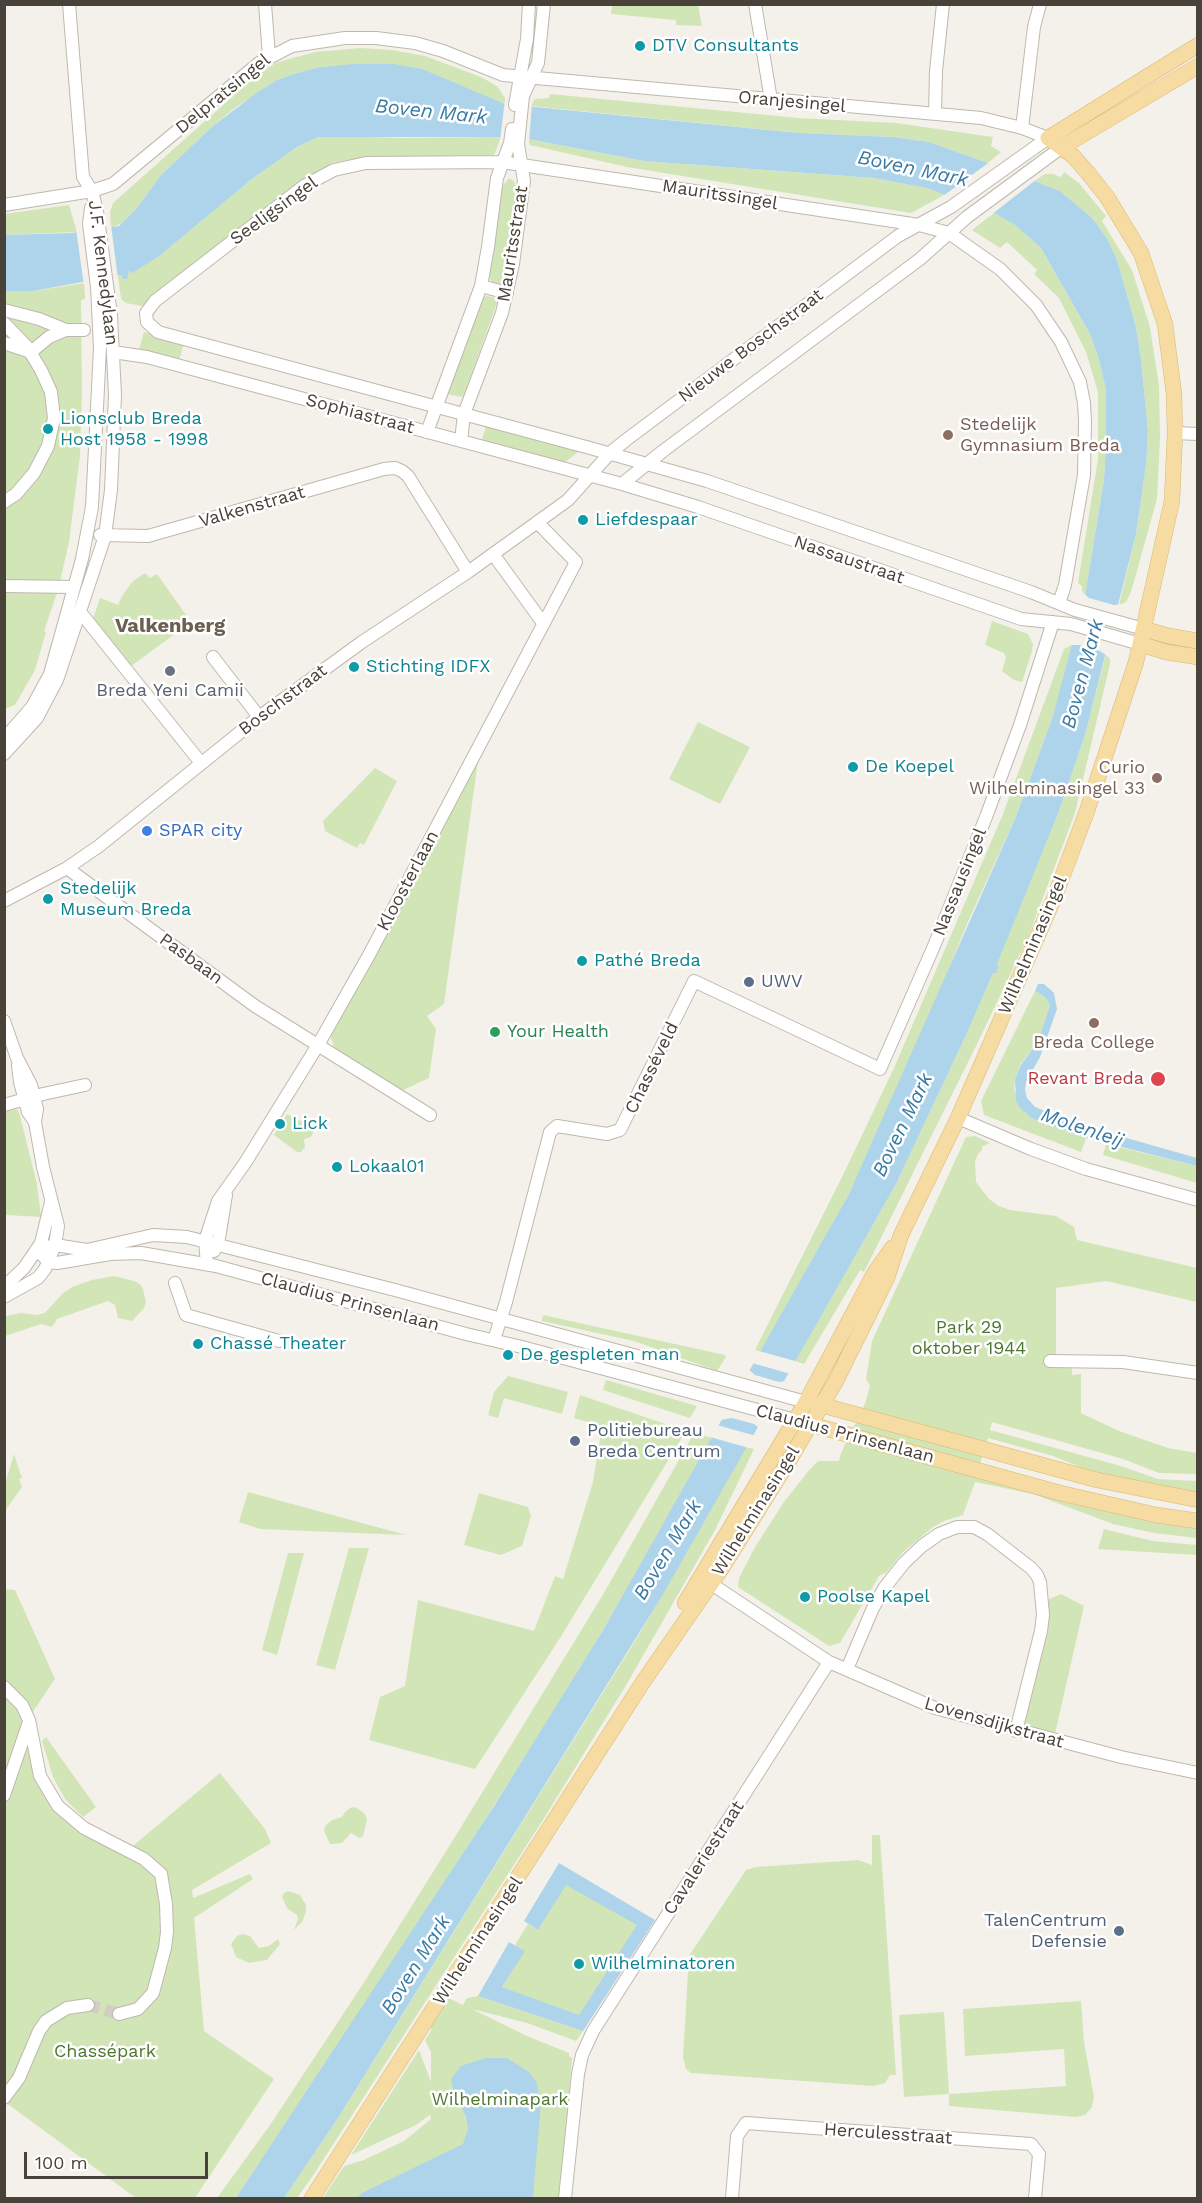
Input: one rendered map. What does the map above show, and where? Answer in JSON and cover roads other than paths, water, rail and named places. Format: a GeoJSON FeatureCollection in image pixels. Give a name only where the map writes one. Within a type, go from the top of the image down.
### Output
{"type":"FeatureCollection","features":[{"type":"Feature","properties":{"kind":"main road"},"geometry":{"type":"LineString","coordinates":[[1055,143],[1197,45]]}},
{"type":"Feature","properties":{"kind":"main road"},"geometry":{"type":"LineString","coordinates":[[1055,143],[1197,66]]}},
{"type":"Feature","properties":{"kind":"main road","name":"Wilhelminasingel"},"geometry":{"type":"LineString","coordinates":[[312,2199],[643,1682],[728,1558],[814,1404],[875,1272],[901,1235],[958,1118],[1060,883],[1088,811],[1142,637],[1172,501],[1174,394],[1170,354],[1157,297],[1141,253],[1107,197],[1078,160],[1055,143]]}},
{"type":"Feature","properties":{"kind":"main road"},"geometry":{"type":"LineString","coordinates":[[1142,637],[1169,636],[1197,641]]}},
{"type":"Feature","properties":{"kind":"main road"},"geometry":{"type":"LineString","coordinates":[[1142,637],[1166,652],[1197,657]]}},
{"type":"Feature","properties":{"kind":"main road","name":"Claudius Prinsenlaan"},"geometry":{"type":"LineString","coordinates":[[814,1404],[1097,1480],[1197,1500]]}},
{"type":"Feature","properties":{"kind":"main road","name":"Wilhelminasingel"},"geometry":{"type":"LineString","coordinates":[[643,1682],[660,1645],[803,1423]]}},
{"type":"Feature","properties":{"kind":"main road","name":"Claudius Prinsenlaan"},"geometry":{"type":"LineString","coordinates":[[803,1423],[1060,1493],[1156,1515],[1197,1521]]}},
{"type":"Feature","properties":{"kind":"street"},"geometry":{"type":"LineString","coordinates":[[69,4],[83,177],[92,191]]}},
{"type":"Feature","properties":{"kind":"street"},"geometry":{"type":"LineString","coordinates":[[265,4],[269,56]]}},
{"type":"Feature","properties":{"kind":"street"},"geometry":{"type":"LineString","coordinates":[[526,77],[529,4]]}},
{"type":"Feature","properties":{"kind":"street"},"geometry":{"type":"LineString","coordinates":[[526,77],[538,63],[544,4]]}},
{"type":"Feature","properties":{"kind":"street"},"geometry":{"type":"LineString","coordinates":[[755,4],[771,100]]}},
{"type":"Feature","properties":{"kind":"street"},"geometry":{"type":"LineString","coordinates":[[935,114],[936,71],[943,4]]}},
{"type":"Feature","properties":{"kind":"street"},"geometry":{"type":"LineString","coordinates":[[1022,128],[1034,27],[1040,4]]}},
{"type":"Feature","properties":{"kind":"street","name":"Delpratsingel"},"geometry":{"type":"LineString","coordinates":[[4,205],[92,191],[112,184],[269,56],[284,49],[314,41],[345,38],[384,39],[423,45],[503,75],[526,77]]}},
{"type":"Feature","properties":{"kind":"street","name":"Mauritsstraat"},"geometry":{"type":"LineString","coordinates":[[460,441],[464,414],[507,293],[513,264],[524,181],[522,165],[514,144],[519,96],[526,77]]}},
{"type":"Feature","properties":{"kind":"street","name":"Oranjesingel"},"geometry":{"type":"LineString","coordinates":[[526,77],[981,118],[1022,128],[1055,143]]}},
{"type":"Feature","properties":{"kind":"street","name":"Nieuwe Boschstraat"},"geometry":{"type":"LineString","coordinates":[[589,475],[610,453],[888,243],[951,207],[1011,163],[1055,143]]}},
{"type":"Feature","properties":{"kind":"street","name":"Nieuwe Boschstraat"},"geometry":{"type":"LineString","coordinates":[[622,484],[920,259],[967,217],[1028,172],[1055,143]]}},
{"type":"Feature","properties":{"kind":"street","name":"Mauritsstraat"},"geometry":{"type":"LineString","coordinates":[[426,432],[481,286],[497,178],[502,162],[514,144]]}},
{"type":"Feature","properties":{"kind":"street","name":"Seeligsingel"},"geometry":{"type":"LineString","coordinates":[[146,318],[148,308],[155,301],[320,176],[348,166],[366,163],[502,162],[522,165]]}},
{"type":"Feature","properties":{"kind":"street","name":"Mauritssingel"},"geometry":{"type":"LineString","coordinates":[[522,165],[919,225]]}},
{"type":"Feature","properties":{"kind":"street","name":"J.F. Kennedylaan"},"geometry":{"type":"LineString","coordinates":[[4,754],[32,724],[45,705],[61,671],[105,536],[111,490],[115,395],[113,352],[102,286],[92,191]]}},
{"type":"Feature","properties":{"kind":"street"},"geometry":{"type":"LineString","coordinates":[[919,225],[949,233],[1000,269],[1036,305],[1061,342],[1080,382],[1085,421],[1084,475],[1065,585],[1059,603]]}},
{"type":"Feature","properties":{"kind":"street","name":"J.F. Kennedylaan"},"geometry":{"type":"LineString","coordinates":[[4,739],[32,707],[46,681],[88,532],[94,488],[102,286]]}},
{"type":"Feature","properties":{"kind":"street"},"geometry":{"type":"LineString","coordinates":[[481,286],[507,293]]}},
{"type":"Feature","properties":{"kind":"street"},"geometry":{"type":"LineString","coordinates":[[4,310],[39,319],[66,330],[84,330]]}},
{"type":"Feature","properties":{"kind":"street","name":"Sophiastraat"},"geometry":{"type":"LineString","coordinates":[[146,318],[150,326],[158,332],[629,459]]}},
{"type":"Feature","properties":{"kind":"street"},"geometry":{"type":"LineString","coordinates":[[4,324],[30,352],[41,370],[51,392],[54,418],[48,446],[34,473],[4,502]]}},
{"type":"Feature","properties":{"kind":"street"},"geometry":{"type":"LineString","coordinates":[[30,352],[50,337],[66,330]]}},
{"type":"Feature","properties":{"kind":"street"},"geometry":{"type":"LineString","coordinates":[[4,343],[30,352]]}},
{"type":"Feature","properties":{"kind":"street","name":"Sophiastraat"},"geometry":{"type":"LineString","coordinates":[[113,352],[147,357],[606,480]]}},
{"type":"Feature","properties":{"kind":"street"},"geometry":{"type":"LineString","coordinates":[[1175,433],[1197,434]]}},
{"type":"Feature","properties":{"kind":"street","name":"Nassaustraat"},"geometry":{"type":"LineString","coordinates":[[629,459],[718,485],[1075,610],[1121,622],[1142,637]]}},
{"type":"Feature","properties":{"kind":"street","name":"Valkenstraat"},"geometry":{"type":"LineString","coordinates":[[88,532],[105,536],[148,536],[384,469],[399,469],[408,476],[468,572]]}},
{"type":"Feature","properties":{"kind":"street","name":"Boschstraat"},"geometry":{"type":"LineString","coordinates":[[4,901],[67,868],[131,822],[259,717],[362,642],[468,572],[567,500],[589,475]]}},
{"type":"Feature","properties":{"kind":"street","name":"Nassaustraat"},"geometry":{"type":"LineString","coordinates":[[606,480],[698,507],[1021,619],[1071,624],[1117,637],[1142,637]]}},
{"type":"Feature","properties":{"kind":"street","name":"Kloosterlaan"},"geometry":{"type":"LineString","coordinates":[[207,1264],[205,1241],[218,1200],[227,1191],[318,1045],[369,955],[575,563],[537,522]]}},
{"type":"Feature","properties":{"kind":"street"},"geometry":{"type":"LineString","coordinates":[[493,554],[543,623]]}},
{"type":"Feature","properties":{"kind":"street"},"geometry":{"type":"LineString","coordinates":[[4,586],[74,587]]}},
{"type":"Feature","properties":{"kind":"street"},"geometry":{"type":"LineString","coordinates":[[81,613],[201,763]]}},
{"type":"Feature","properties":{"kind":"street","name":"Nassausingel"},"geometry":{"type":"LineString","coordinates":[[880,1070],[986,818],[1020,725],[1053,622]]}},
{"type":"Feature","properties":{"kind":"street"},"geometry":{"type":"LineString","coordinates":[[213,657],[259,717]]}},
{"type":"Feature","properties":{"kind":"street","name":"Pasbaan"},"geometry":{"type":"LineString","coordinates":[[67,868],[255,1006],[430,1115]]}},
{"type":"Feature","properties":{"kind":"street","name":"Chasséveld"},"geometry":{"type":"LineString","coordinates":[[501,1319],[550,1132],[557,1126],[613,1134],[621,1130],[694,981],[880,1070]]}},
{"type":"Feature","properties":{"kind":"street"},"geometry":{"type":"LineString","coordinates":[[4,1021],[17,1058],[20,1082],[29,1098],[28,1112],[35,1122],[57,1226],[55,1245],[49,1262],[38,1278],[4,1297]]}},
{"type":"Feature","properties":{"kind":"street"},"geometry":{"type":"LineString","coordinates":[[4,1105],[85,1085]]}},
{"type":"Feature","properties":{"kind":"street"},"geometry":{"type":"LineString","coordinates":[[958,1118],[1086,1169],[1197,1200]]}},
{"type":"Feature","properties":{"kind":"street","name":"Kloosterlaan"},"geometry":{"type":"LineString","coordinates":[[207,1264],[218,1244],[227,1191]]}},
{"type":"Feature","properties":{"kind":"street"},"geometry":{"type":"LineString","coordinates":[[4,1287],[24,1269],[37,1250],[44,1236],[51,1202]]}},
{"type":"Feature","properties":{"kind":"street","name":"Claudius Prinsenlaan"},"geometry":{"type":"LineString","coordinates":[[55,1245],[87,1250],[153,1235],[176,1235],[205,1241],[814,1404]]}},
{"type":"Feature","properties":{"kind":"street"},"geometry":{"type":"LineString","coordinates":[[37,1250],[55,1245]]}},
{"type":"Feature","properties":{"kind":"street"},"geometry":{"type":"LineString","coordinates":[[37,1250],[49,1262]]}},
{"type":"Feature","properties":{"kind":"street","name":"Claudius Prinsenlaan"},"geometry":{"type":"LineString","coordinates":[[49,1262],[66,1263],[110,1254],[141,1253],[207,1264],[803,1423]]}},
{"type":"Feature","properties":{"kind":"street"},"geometry":{"type":"LineString","coordinates":[[175,1283],[186,1315],[279,1341]]}},
{"type":"Feature","properties":{"kind":"street"},"geometry":{"type":"LineString","coordinates":[[494,1340],[501,1319]]}},
{"type":"Feature","properties":{"kind":"street"},"geometry":{"type":"LineString","coordinates":[[1050,1360],[1123,1362],[1197,1373]]}},
{"type":"Feature","properties":{"kind":"street"},"geometry":{"type":"LineString","coordinates":[[847,1669],[877,1600],[904,1563],[939,1534],[961,1526],[974,1527],[987,1534],[1031,1568],[1040,1582],[1043,1615],[1041,1631],[1016,1731]]}},
{"type":"Feature","properties":{"kind":"street","name":"Lovensdijkstraat"},"geometry":{"type":"LineString","coordinates":[[710,1583],[829,1662],[935,1708],[1016,1731],[1197,1773]]}},
{"type":"Feature","properties":{"kind":"street","name":"Cavaleriestraat"},"geometry":{"type":"LineString","coordinates":[[565,2199],[582,2055],[593,2031],[829,1662]]}},
{"type":"Feature","properties":{"kind":"street"},"geometry":{"type":"LineString","coordinates":[[4,1687],[22,1705],[29,1720],[40,1776],[58,1806],[84,1828],[144,1859],[161,1874],[166,1904],[167,1932],[153,1993],[138,2009],[119,2014]]}},
{"type":"Feature","properties":{"kind":"street"},"geometry":{"type":"LineString","coordinates":[[4,1795],[29,1720]]}},
{"type":"Feature","properties":{"kind":"street"},"geometry":{"type":"LineString","coordinates":[[4,2098],[19,2078],[39,2031],[46,2021],[67,2008],[88,2005]]}},
{"type":"Feature","properties":{"kind":"street","name":"Herculesstraat"},"geometry":{"type":"LineString","coordinates":[[732,2199],[737,2136],[746,2123],[1031,2144],[1039,2154],[1035,2199]]}},
{"type":"Feature","properties":{"kind":"water","name":"Boven Mark"},"geometry":{"type":"Polygon","coordinates":[[[353,64],[394,64],[422,69],[505,104],[798,133],[893,137],[929,142],[1060,191],[1092,218],[1107,238],[1117,260],[1136,327],[1148,431],[1146,465],[1136,534],[1085,735],[1059,811],[997,964],[999,966],[996,973],[993,973],[896,1184],[662,1596],[338,2118],[284,2198],[236,2198],[496,1803],[602,1632],[849,1194],[1015,819],[1052,719],[1085,596],[1104,480],[1106,446],[1106,390],[1099,359],[1090,334],[1041,248],[1015,225],[994,213],[927,188],[874,178],[644,161],[528,139],[501,137],[318,137],[297,147],[252,179],[158,257],[132,273],[129,271],[127,279],[123,279],[121,275],[33,291],[5,291],[4,235],[71,233],[119,226],[137,208],[161,175],[213,126],[255,94],[277,80],[294,74],[316,68],[353,64]]]}},
{"type":"Feature","properties":{"kind":"water","name":"Molenleij"},"geometry":{"type":"Polygon","coordinates":[[[1038,984],[1044,984],[1054,993],[1057,1009],[1040,1057],[1026,1082],[1027,1098],[1035,1107],[1074,1123],[1197,1158],[1197,1166],[1086,1138],[1033,1119],[1020,1108],[1016,1101],[1015,1079],[1021,1065],[1038,1041],[1050,1005],[1045,997],[1035,991],[1038,984]]]}},
{"type":"Feature","properties":{"kind":"water"},"geometry":{"type":"Polygon","coordinates":[[[559,1863],[655,1920],[583,2031],[478,1996],[509,1942],[525,1951],[502,1987],[579,2015],[637,1925],[566,1885],[538,1930],[524,1921],[559,1863]]]}},
{"type":"Feature","properties":{"kind":"water"},"geometry":{"type":"Polygon","coordinates":[[[485,2058],[507,2058],[529,2072],[536,2081],[541,2102],[533,2198],[357,2198],[362,2193],[463,2144],[468,2129],[466,2116],[454,2095],[451,2079],[461,2066],[485,2058]]]}},
{"type":"Feature","properties":{"kind":"tunnel"},"geometry":{"type":"LineString","coordinates":[[88,2005],[119,2014]]}},
{"type":"Feature","properties":{"kind":"place","name":"DTV Consultants"},"geometry":{"type":"Point","coordinates":[640,46]}},
{"type":"Feature","properties":{"kind":"place","name":"Lionsclub Breda Host 1958 - 1998"},"geometry":{"type":"Point","coordinates":[48,429]}},
{"type":"Feature","properties":{"kind":"place","name":"Stedelijk Gymnasium Breda"},"geometry":{"type":"Point","coordinates":[948,435]}},
{"type":"Feature","properties":{"kind":"place","name":"Liefdespaar"},"geometry":{"type":"Point","coordinates":[583,520]}},
{"type":"Feature","properties":{"kind":"place","name":"Stichting IDFX"},"geometry":{"type":"Point","coordinates":[354,667]}},
{"type":"Feature","properties":{"kind":"place","name":"Breda Yeni Camii"},"geometry":{"type":"Point","coordinates":[170,671]}},
{"type":"Feature","properties":{"kind":"place","name":"De Koepel"},"geometry":{"type":"Point","coordinates":[853,767]}},
{"type":"Feature","properties":{"kind":"place","name":"Curio Wilhelminasingel 33"},"geometry":{"type":"Point","coordinates":[1157,778]}},
{"type":"Feature","properties":{"kind":"place","name":"SPAR city"},"geometry":{"type":"Point","coordinates":[147,831]}},
{"type":"Feature","properties":{"kind":"place","name":"Stedelijk Museum Breda"},"geometry":{"type":"Point","coordinates":[48,899]}},
{"type":"Feature","properties":{"kind":"place","name":"Pathé Breda"},"geometry":{"type":"Point","coordinates":[582,961]}},
{"type":"Feature","properties":{"kind":"place","name":"UWV"},"geometry":{"type":"Point","coordinates":[749,982]}},
{"type":"Feature","properties":{"kind":"place","name":"Breda College"},"geometry":{"type":"Point","coordinates":[1094,1023]}},
{"type":"Feature","properties":{"kind":"place","name":"Your Health"},"geometry":{"type":"Point","coordinates":[495,1032]}},
{"type":"Feature","properties":{"kind":"place","name":"Revant Breda"},"geometry":{"type":"Point","coordinates":[1158,1079]}},
{"type":"Feature","properties":{"kind":"place","name":"Lick"},"geometry":{"type":"Point","coordinates":[280,1124]}},
{"type":"Feature","properties":{"kind":"place","name":"Lokaal01"},"geometry":{"type":"Point","coordinates":[337,1167]}},
{"type":"Feature","properties":{"kind":"place","name":"Chassé Theater"},"geometry":{"type":"Point","coordinates":[198,1344]}},
{"type":"Feature","properties":{"kind":"place","name":"De gespleten man"},"geometry":{"type":"Point","coordinates":[508,1355]}},
{"type":"Feature","properties":{"kind":"place","name":"Politiebureau Breda Centrum"},"geometry":{"type":"Point","coordinates":[575,1441]}},
{"type":"Feature","properties":{"kind":"place","name":"Poolse Kapel"},"geometry":{"type":"Point","coordinates":[805,1597]}},
{"type":"Feature","properties":{"kind":"place","name":"TalenCentrum Defensie"},"geometry":{"type":"Point","coordinates":[1119,1931]}},
{"type":"Feature","properties":{"kind":"place","name":"Wilhelminatoren"},"geometry":{"type":"Point","coordinates":[579,1964]}},
{"type":"Feature","properties":{"kind":"district","name":"Valkenberg"},"geometry":{"type":"Point","coordinates":[170,626]}},
{"type":"Feature","properties":{"kind":"park label","name":"Park 29 oktober 1944"},"geometry":{"type":"Point","coordinates":[969,1338]}},
{"type":"Feature","properties":{"kind":"park label","name":"Chassépark"},"geometry":{"type":"Point","coordinates":[105,2052]}},
{"type":"Feature","properties":{"kind":"park label","name":"Wilhelminapark"},"geometry":{"type":"Point","coordinates":[500,2100]}}]}
